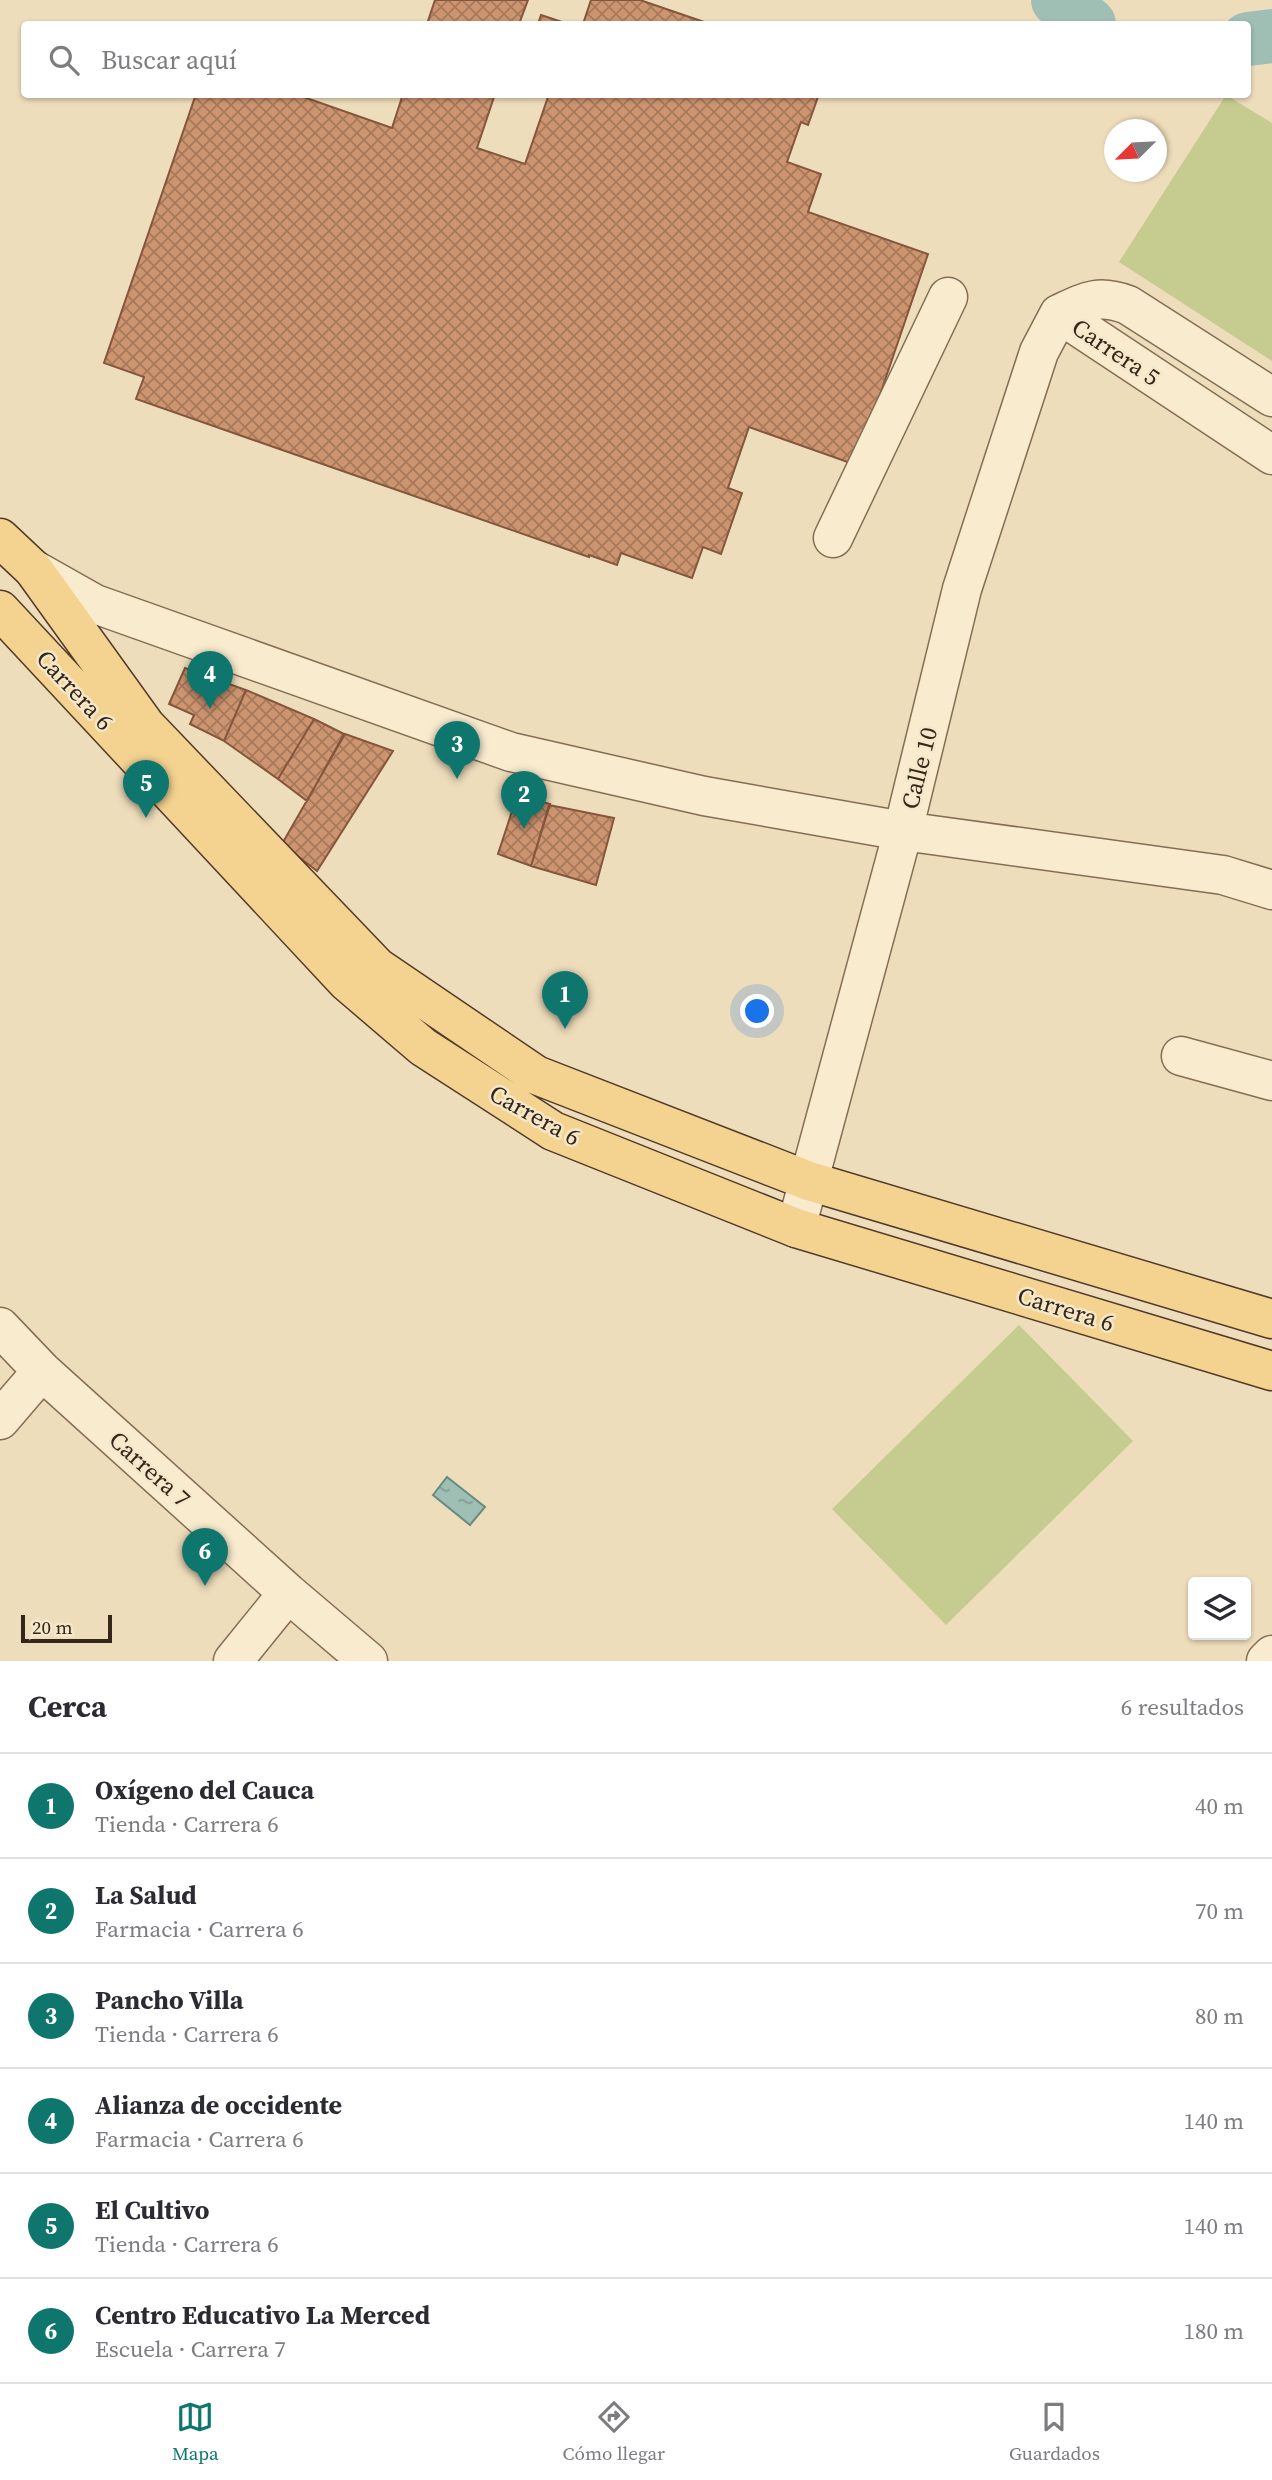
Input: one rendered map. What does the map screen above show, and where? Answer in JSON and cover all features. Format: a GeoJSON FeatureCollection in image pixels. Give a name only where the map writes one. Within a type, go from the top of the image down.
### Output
{"type":"FeatureCollection","features":[{"type":"Feature","properties":{"kind":"main road","name":"Carrera 6"},"geometry":{"type":"LineString","coordinates":[[0,538],[33,569],[146,726],[377,967],[537,1075],[809,1181],[1272,1319]]}},
{"type":"Feature","properties":{"kind":"main road","name":"Carrera 6"},"geometry":{"type":"LineString","coordinates":[[0,610],[347,982],[424,1047],[554,1131],[796,1228],[1272,1371]]}},
{"type":"Feature","properties":{"kind":"street"},"geometry":{"type":"LineString","coordinates":[[833,538],[948,297]]}},
{"type":"Feature","properties":{"kind":"street","name":"Carrera 5"},"geometry":{"type":"LineString","coordinates":[[1059,314],[1091,299],[1111,299],[1128,305],[1272,397]]}},
{"type":"Feature","properties":{"kind":"street","name":"Carrera 5"},"geometry":{"type":"LineString","coordinates":[[1059,314],[1272,455]]}},
{"type":"Feature","properties":{"kind":"street","name":"Calle 10"},"geometry":{"type":"LineString","coordinates":[[796,1228],[904,831],[962,589],[1039,352],[1059,314]]}},
{"type":"Feature","properties":{"kind":"street","name":"Carrera 6"},"geometry":{"type":"LineString","coordinates":[[33,569],[95,604],[511,752],[704,796],[904,831],[1223,875],[1272,890]]}},
{"type":"Feature","properties":{"kind":"street"},"geometry":{"type":"LineString","coordinates":[[1181,1056],[1272,1081]]}},
{"type":"Feature","properties":{"kind":"street","name":"Carrera 7"},"geometry":{"type":"LineString","coordinates":[[0,1327],[42,1371],[288,1593],[368,1661]]}},
{"type":"Feature","properties":{"kind":"street"},"geometry":{"type":"LineString","coordinates":[[0,1420],[42,1371]]}},
{"type":"Feature","properties":{"kind":"street"},"geometry":{"type":"LineString","coordinates":[[233,1661],[288,1593]]}},
{"type":"Feature","properties":{"kind":"street"},"geometry":{"type":"LineString","coordinates":[[1266,1661],[1272,1655]]}},
{"type":"Feature","properties":{"kind":"green space"},"geometry":{"type":"Polygon","coordinates":[[[1224,98],[1231,98],[1272,123],[1272,361],[1119,262],[1224,98]]]}},
{"type":"Feature","properties":{"kind":"green space"},"geometry":{"type":"Polygon","coordinates":[[[1019,1325],[1133,1441],[946,1625],[832,1509],[1019,1325]]]}},
{"type":"Feature","properties":{"kind":"water"},"geometry":{"type":"Polygon","coordinates":[[[447,1477],[485,1507],[470,1525],[433,1495],[447,1477]]]}},
{"type":"Feature","properties":{"kind":"building"},"geometry":{"type":"Polygon","coordinates":[[[435,0],[528,0],[520,21],[428,21],[435,0]]]}},
{"type":"Feature","properties":{"kind":"building"},"geometry":{"type":"Polygon","coordinates":[[[591,0],[640,0],[701,21],[584,21],[591,0]]]}},
{"type":"Feature","properties":{"kind":"building"},"geometry":{"type":"Polygon","coordinates":[[[541,15],[559,21],[539,21],[541,15]]]}},
{"type":"Feature","properties":{"kind":"building"},"geometry":{"type":"Polygon","coordinates":[[[195,98],[306,98],[392,128],[402,98],[494,98],[477,148],[525,164],[548,98],[818,98],[808,125],[801,122],[787,162],[821,174],[808,212],[928,254],[856,465],[749,427],[728,488],[742,493],[721,554],[703,547],[692,578],[621,553],[617,565],[589,557],[136,399],[144,377],[104,363],[195,98]]]}},
{"type":"Feature","properties":{"kind":"building"},"geometry":{"type":"Polygon","coordinates":[[[185,668],[246,690],[224,741],[190,724],[194,715],[169,704],[185,668]]]}},
{"type":"Feature","properties":{"kind":"building"},"geometry":{"type":"Polygon","coordinates":[[[246,690],[314,719],[278,779],[224,741],[246,690]]]}},
{"type":"Feature","properties":{"kind":"building"},"geometry":{"type":"Polygon","coordinates":[[[314,719],[344,734],[307,801],[278,779],[314,719]]]}},
{"type":"Feature","properties":{"kind":"building"},"geometry":{"type":"Polygon","coordinates":[[[345,734],[393,751],[317,871],[282,844],[345,734]]]}},
{"type":"Feature","properties":{"kind":"building"},"geometry":{"type":"Polygon","coordinates":[[[517,796],[550,804],[531,866],[498,854],[517,796]]]}},
{"type":"Feature","properties":{"kind":"building"},"geometry":{"type":"Polygon","coordinates":[[[549,805],[614,818],[596,885],[531,866],[549,805]]]}},
{"type":"Feature","properties":{"kind":"waterway"},"geometry":{"type":"LineString","coordinates":[[1058,0],[1085,21]]}},
{"type":"Feature","properties":{"kind":"waterway"},"geometry":{"type":"LineString","coordinates":[[1251,39],[1272,36]]}},
{"type":"Feature","properties":{"kind":"place","name":"Alianza de occidente"},"geometry":{"type":"Point","coordinates":[210,709]}},
{"type":"Feature","properties":{"kind":"place","name":"Pancho Villa"},"geometry":{"type":"Point","coordinates":[457,779]}},
{"type":"Feature","properties":{"kind":"place","name":"El Cultivo"},"geometry":{"type":"Point","coordinates":[146,818]}},
{"type":"Feature","properties":{"kind":"place","name":"La Salud"},"geometry":{"type":"Point","coordinates":[524,829]}},
{"type":"Feature","properties":{"kind":"place","name":"Oxígeno del Cauca"},"geometry":{"type":"Point","coordinates":[565,1029]}},
{"type":"Feature","properties":{"kind":"place","name":"Centro Educativo La Merced"},"geometry":{"type":"Point","coordinates":[205,1586]}}]}
